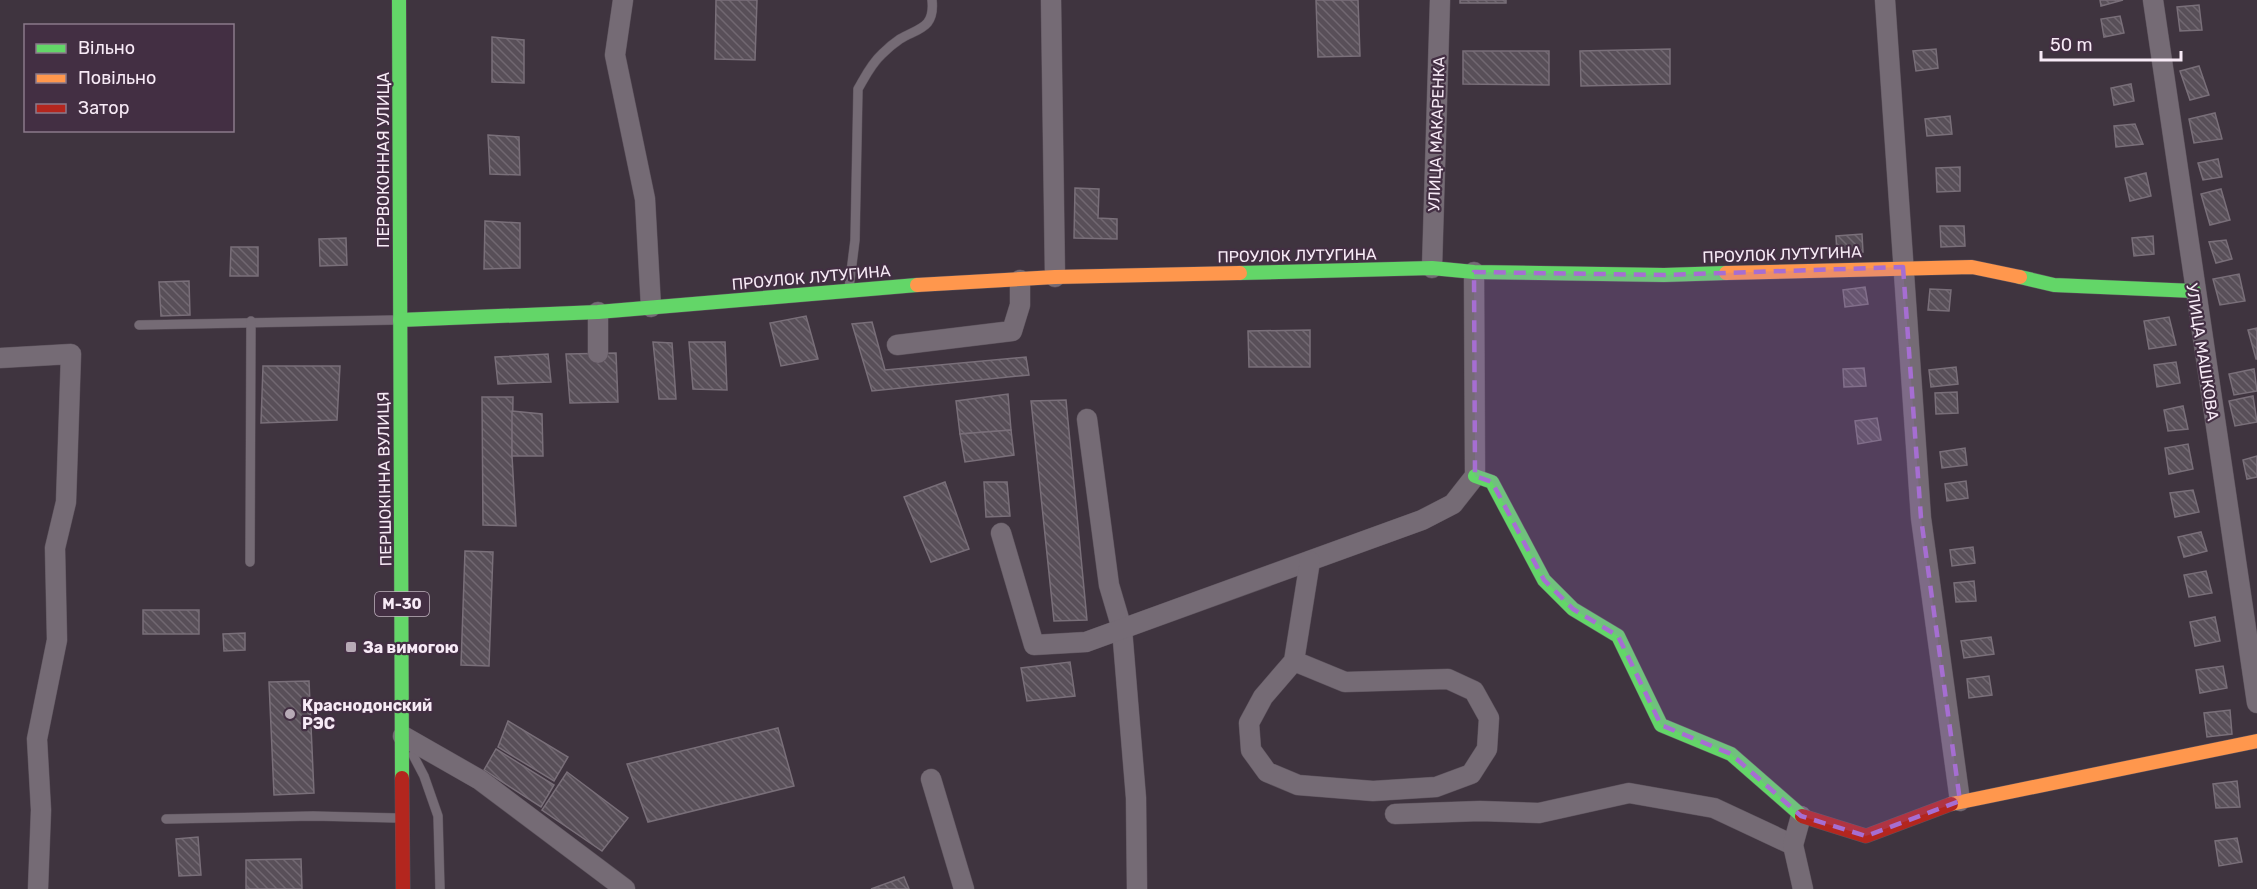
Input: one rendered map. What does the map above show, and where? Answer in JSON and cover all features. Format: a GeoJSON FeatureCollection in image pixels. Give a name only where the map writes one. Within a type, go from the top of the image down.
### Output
{"type":"FeatureCollection","features":[{"type":"Feature","properties":{"kind":"main road","name":"ПЕРВОКОННАЯ УЛИЦА"},"geometry":{"type":"LineString","coordinates":[[399,0],[400,320]]}},
{"type":"Feature","properties":{"kind":"main road","name":"ПРОУЛОК ЛУТУГИНА"},"geometry":{"type":"LineString","coordinates":[[400,320],[426,316],[598,312],[849,289],[1055,277],[1432,268],[1474,272],[1664,275],[1972,267],[2054,285],[2194,291]]}},
{"type":"Feature","properties":{"kind":"main road","name":"ПЕРШОКІННА ВУЛИЦЯ"},"geometry":{"type":"LineString","coordinates":[[400,320],[403,889]]}},
{"type":"Feature","properties":{"kind":"main road"},"geometry":{"type":"LineString","coordinates":[[1475,476],[1492,482],[1544,580],[1573,609],[1618,636],[1661,725],[1731,754],[1801,816],[1866,836],[1960,801],[2257,741]]}},
{"type":"Feature","properties":{"kind":"street"},"geometry":{"type":"LineString","coordinates":[[623,0],[615,55],[645,200],[651,307]]}},
{"type":"Feature","properties":{"kind":"street"},"geometry":{"type":"LineString","coordinates":[[1051,0],[1055,277]]}},
{"type":"Feature","properties":{"kind":"street","name":"УЛИЦА МАКАРЕНКА"},"geometry":{"type":"LineString","coordinates":[[1432,268],[1440,0]]}},
{"type":"Feature","properties":{"kind":"street"},"geometry":{"type":"LineString","coordinates":[[1885,0],[1921,518],[1960,801]]}},
{"type":"Feature","properties":{"kind":"street","name":"УЛИЦА МАШКОВА"},"geometry":{"type":"LineString","coordinates":[[2153,0],[2194,291],[2257,703]]}},
{"type":"Feature","properties":{"kind":"street"},"geometry":{"type":"LineString","coordinates":[[1001,532],[1034,645],[1086,642],[1422,520],[1453,504],[1475,476],[1474,272]]}},
{"type":"Feature","properties":{"kind":"street"},"geometry":{"type":"LineString","coordinates":[[897,345],[1012,331],[1020,305],[1020,280]]}},
{"type":"Feature","properties":{"kind":"street"},"geometry":{"type":"LineString","coordinates":[[598,312],[598,353]]}},
{"type":"Feature","properties":{"kind":"street"},"geometry":{"type":"LineString","coordinates":[[0,358],[71,354],[66,502],[55,548],[57,640],[37,739],[41,810],[38,889]]}},
{"type":"Feature","properties":{"kind":"street"},"geometry":{"type":"LineString","coordinates":[[1087,419],[1109,585],[1122,629],[1136,798],[1137,889]]}},
{"type":"Feature","properties":{"kind":"street"},"geometry":{"type":"LineString","coordinates":[[1294,661],[1345,682],[1448,679],[1474,691],[1489,718],[1487,749],[1471,774],[1436,787],[1373,791],[1298,785],[1267,772],[1251,750],[1249,723],[1263,697],[1294,661],[1310,561]]}},
{"type":"Feature","properties":{"kind":"street"},"geometry":{"type":"LineString","coordinates":[[403,736],[480,780],[625,889]]}},
{"type":"Feature","properties":{"kind":"street"},"geometry":{"type":"LineString","coordinates":[[931,779],[964,889]]}},
{"type":"Feature","properties":{"kind":"street"},"geometry":{"type":"LineString","coordinates":[[1395,814],[1480,811],[1539,813],[1629,793],[1714,808],[1793,845]]}},
{"type":"Feature","properties":{"kind":"street"},"geometry":{"type":"LineString","coordinates":[[1801,816],[1793,845],[1803,889]]}},
{"type":"Feature","properties":{"kind":"lane"},"geometry":{"type":"LineString","coordinates":[[849,289],[855,240],[858,89],[867,71],[879,56],[900,39],[922,30],[928,23],[932,0]]}},
{"type":"Feature","properties":{"kind":"lane"},"geometry":{"type":"LineString","coordinates":[[140,325],[251,321],[400,320]]}},
{"type":"Feature","properties":{"kind":"lane"},"geometry":{"type":"LineString","coordinates":[[250,562],[251,321]]}},
{"type":"Feature","properties":{"kind":"lane"},"geometry":{"type":"LineString","coordinates":[[403,736],[424,776],[438,816],[440,889]]}},
{"type":"Feature","properties":{"kind":"lane"},"geometry":{"type":"LineString","coordinates":[[166,819],[313,816],[402,818]]}},
{"type":"Feature","properties":{"kind":"highlighted area"},"geometry":{"type":"Polygon","coordinates":[[[1903,267],[1921,518],[1960,801],[1866,836],[1801,816],[1731,754],[1661,725],[1618,636],[1573,609],[1544,580],[1492,482],[1475,476],[1474,272],[1664,275],[1903,267]]]}},
{"type":"Feature","properties":{"kind":"building"},"geometry":{"type":"Polygon","coordinates":[[[716,0],[757,0],[755,60],[715,59],[716,0]]]}},
{"type":"Feature","properties":{"kind":"building"},"geometry":{"type":"Polygon","coordinates":[[[1316,0],[1358,0],[1360,56],[1318,57],[1316,0]]]}},
{"type":"Feature","properties":{"kind":"building"},"geometry":{"type":"Polygon","coordinates":[[[1460,0],[1506,0],[1506,3],[1460,3],[1460,0]]]}},
{"type":"Feature","properties":{"kind":"building"},"geometry":{"type":"Polygon","coordinates":[[[2100,0],[2123,0],[2101,6],[2100,0]]]}},
{"type":"Feature","properties":{"kind":"building"},"geometry":{"type":"Polygon","coordinates":[[[2199,5],[2202,30],[2180,31],[2177,7],[2199,5]]]}},
{"type":"Feature","properties":{"kind":"building"},"geometry":{"type":"Polygon","coordinates":[[[2120,16],[2124,33],[2104,37],[2101,19],[2120,16]]]}},
{"type":"Feature","properties":{"kind":"building"},"geometry":{"type":"Polygon","coordinates":[[[492,37],[524,40],[524,83],[492,82],[492,37]]]}},
{"type":"Feature","properties":{"kind":"building"},"geometry":{"type":"Polygon","coordinates":[[[1670,49],[1670,84],[1581,86],[1580,51],[1670,49]]]}},
{"type":"Feature","properties":{"kind":"building"},"geometry":{"type":"Polygon","coordinates":[[[1936,49],[1938,68],[1916,71],[1913,51],[1936,49]]]}},
{"type":"Feature","properties":{"kind":"building"},"geometry":{"type":"Polygon","coordinates":[[[1463,51],[1549,51],[1549,85],[1463,84],[1463,51]]]}},
{"type":"Feature","properties":{"kind":"building"},"geometry":{"type":"Polygon","coordinates":[[[2199,66],[2209,95],[2190,100],[2180,71],[2199,66]]]}},
{"type":"Feature","properties":{"kind":"building"},"geometry":{"type":"Polygon","coordinates":[[[2131,84],[2134,101],[2114,105],[2111,88],[2131,84]]]}},
{"type":"Feature","properties":{"kind":"building"},"geometry":{"type":"Polygon","coordinates":[[[2215,113],[2222,139],[2194,143],[2189,119],[2215,113]]]}},
{"type":"Feature","properties":{"kind":"building"},"geometry":{"type":"Polygon","coordinates":[[[1950,116],[1952,134],[1927,136],[1925,119],[1950,116]]]}},
{"type":"Feature","properties":{"kind":"building"},"geometry":{"type":"Polygon","coordinates":[[[2135,124],[2143,144],[2116,147],[2114,126],[2135,124]]]}},
{"type":"Feature","properties":{"kind":"building"},"geometry":{"type":"Polygon","coordinates":[[[488,135],[519,137],[520,175],[490,174],[488,135]]]}},
{"type":"Feature","properties":{"kind":"building"},"geometry":{"type":"Polygon","coordinates":[[[2218,159],[2222,177],[2203,180],[2198,163],[2218,159]]]}},
{"type":"Feature","properties":{"kind":"building"},"geometry":{"type":"Polygon","coordinates":[[[1960,167],[1960,191],[1937,192],[1936,168],[1960,167]]]}},
{"type":"Feature","properties":{"kind":"building"},"geometry":{"type":"Polygon","coordinates":[[[2146,173],[2151,196],[2130,201],[2125,178],[2146,173]]]}},
{"type":"Feature","properties":{"kind":"building"},"geometry":{"type":"Polygon","coordinates":[[[1075,188],[1099,189],[1098,218],[1117,219],[1117,239],[1074,238],[1075,188]]]}},
{"type":"Feature","properties":{"kind":"building"},"geometry":{"type":"Polygon","coordinates":[[[2221,189],[2230,220],[2210,225],[2201,194],[2221,189]]]}},
{"type":"Feature","properties":{"kind":"building"},"geometry":{"type":"Polygon","coordinates":[[[485,221],[520,223],[520,268],[484,269],[485,221]]]}},
{"type":"Feature","properties":{"kind":"building"},"geometry":{"type":"Polygon","coordinates":[[[1940,226],[1964,226],[1965,246],[1941,247],[1940,226]]]}},
{"type":"Feature","properties":{"kind":"building"},"geometry":{"type":"Polygon","coordinates":[[[1862,234],[1863,252],[1837,254],[1836,236],[1862,234]]]}},
{"type":"Feature","properties":{"kind":"building"},"geometry":{"type":"Polygon","coordinates":[[[2153,236],[2154,254],[2134,256],[2132,238],[2153,236]]]}},
{"type":"Feature","properties":{"kind":"building"},"geometry":{"type":"Polygon","coordinates":[[[346,238],[347,265],[320,266],[319,239],[346,238]]]}},
{"type":"Feature","properties":{"kind":"building"},"geometry":{"type":"Polygon","coordinates":[[[2226,240],[2232,259],[2216,263],[2209,242],[2226,240]]]}},
{"type":"Feature","properties":{"kind":"building"},"geometry":{"type":"Polygon","coordinates":[[[231,247],[258,247],[258,276],[230,276],[231,247]]]}},
{"type":"Feature","properties":{"kind":"building"},"geometry":{"type":"Polygon","coordinates":[[[2239,274],[2245,301],[2220,305],[2213,279],[2239,274]]]}},
{"type":"Feature","properties":{"kind":"building"},"geometry":{"type":"Polygon","coordinates":[[[189,281],[190,315],[161,316],[159,282],[189,281]]]}},
{"type":"Feature","properties":{"kind":"building"},"geometry":{"type":"Polygon","coordinates":[[[1865,287],[1868,304],[1845,307],[1843,290],[1865,287]]]}},
{"type":"Feature","properties":{"kind":"building"},"geometry":{"type":"Polygon","coordinates":[[[1930,289],[1951,290],[1949,311],[1928,310],[1930,289]]]}},
{"type":"Feature","properties":{"kind":"building"},"geometry":{"type":"Polygon","coordinates":[[[806,316],[818,359],[781,366],[770,323],[806,316]]]}},
{"type":"Feature","properties":{"kind":"building"},"geometry":{"type":"Polygon","coordinates":[[[2169,317],[2176,345],[2149,349],[2144,321],[2169,317]]]}},
{"type":"Feature","properties":{"kind":"building"},"geometry":{"type":"Polygon","coordinates":[[[872,322],[885,370],[1026,357],[1029,375],[872,391],[852,324],[872,322]]]}},
{"type":"Feature","properties":{"kind":"building"},"geometry":{"type":"Polygon","coordinates":[[[2257,328],[2257,359],[2256,359],[2248,330],[2257,328]]]}},
{"type":"Feature","properties":{"kind":"building"},"geometry":{"type":"Polygon","coordinates":[[[1310,330],[1310,367],[1249,367],[1248,331],[1310,330]]]}},
{"type":"Feature","properties":{"kind":"building"},"geometry":{"type":"Polygon","coordinates":[[[653,342],[672,343],[676,399],[659,399],[653,342]]]}},
{"type":"Feature","properties":{"kind":"building"},"geometry":{"type":"Polygon","coordinates":[[[689,342],[725,342],[727,390],[693,389],[689,342]]]}},
{"type":"Feature","properties":{"kind":"building"},"geometry":{"type":"Polygon","coordinates":[[[616,353],[618,402],[570,403],[566,354],[616,353]]]}},
{"type":"Feature","properties":{"kind":"building"},"geometry":{"type":"Polygon","coordinates":[[[548,354],[551,382],[498,384],[495,357],[548,354]]]}},
{"type":"Feature","properties":{"kind":"building"},"geometry":{"type":"Polygon","coordinates":[[[2176,362],[2180,383],[2157,387],[2154,365],[2176,362]]]}},
{"type":"Feature","properties":{"kind":"building"},"geometry":{"type":"Polygon","coordinates":[[[263,366],[340,366],[337,420],[261,423],[263,366]]]}},
{"type":"Feature","properties":{"kind":"building"},"geometry":{"type":"Polygon","coordinates":[[[1956,367],[1958,384],[1931,387],[1929,370],[1956,367]]]}},
{"type":"Feature","properties":{"kind":"building"},"geometry":{"type":"Polygon","coordinates":[[[1864,368],[1866,386],[1844,387],[1843,369],[1864,368]]]}},
{"type":"Feature","properties":{"kind":"building"},"geometry":{"type":"Polygon","coordinates":[[[2254,369],[2257,391],[2234,395],[2229,374],[2254,369]]]}},
{"type":"Feature","properties":{"kind":"building"},"geometry":{"type":"Polygon","coordinates":[[[1957,392],[1958,413],[1936,414],[1935,393],[1957,392]]]}},
{"type":"Feature","properties":{"kind":"building"},"geometry":{"type":"Polygon","coordinates":[[[1008,394],[1011,430],[960,434],[956,401],[1008,394]]]}},
{"type":"Feature","properties":{"kind":"building"},"geometry":{"type":"Polygon","coordinates":[[[2253,396],[2257,422],[2235,426],[2229,401],[2253,396]]]}},
{"type":"Feature","properties":{"kind":"building"},"geometry":{"type":"Polygon","coordinates":[[[482,397],[513,397],[512,456],[516,526],[483,525],[482,397]]]}},
{"type":"Feature","properties":{"kind":"building"},"geometry":{"type":"Polygon","coordinates":[[[1066,400],[1087,620],[1054,621],[1031,401],[1066,400]]]}},
{"type":"Feature","properties":{"kind":"building"},"geometry":{"type":"Polygon","coordinates":[[[2183,406],[2188,429],[2168,431],[2164,410],[2183,406]]]}},
{"type":"Feature","properties":{"kind":"building"},"geometry":{"type":"Polygon","coordinates":[[[512,411],[542,414],[543,456],[512,456],[512,411]]]}},
{"type":"Feature","properties":{"kind":"building"},"geometry":{"type":"Polygon","coordinates":[[[1877,418],[1881,440],[1858,444],[1855,421],[1877,418]]]}},
{"type":"Feature","properties":{"kind":"building"},"geometry":{"type":"Polygon","coordinates":[[[1011,430],[1014,455],[965,462],[960,434],[1011,430]]]}},
{"type":"Feature","properties":{"kind":"building"},"geometry":{"type":"Polygon","coordinates":[[[2188,444],[2193,469],[2169,474],[2165,448],[2188,444]]]}},
{"type":"Feature","properties":{"kind":"building"},"geometry":{"type":"Polygon","coordinates":[[[1965,448],[1967,465],[1942,468],[1940,452],[1965,448]]]}},
{"type":"Feature","properties":{"kind":"building"},"geometry":{"type":"Polygon","coordinates":[[[2257,456],[2257,477],[2247,479],[2243,460],[2257,456]]]}},
{"type":"Feature","properties":{"kind":"building"},"geometry":{"type":"Polygon","coordinates":[[[1966,481],[1968,498],[1947,501],[1945,484],[1966,481]]]}},
{"type":"Feature","properties":{"kind":"building"},"geometry":{"type":"Polygon","coordinates":[[[945,482],[969,549],[931,562],[904,497],[945,482]]]}},
{"type":"Feature","properties":{"kind":"building"},"geometry":{"type":"Polygon","coordinates":[[[984,482],[1007,482],[1010,516],[986,517],[984,482]]]}},
{"type":"Feature","properties":{"kind":"building"},"geometry":{"type":"Polygon","coordinates":[[[2193,490],[2199,512],[2175,517],[2170,493],[2193,490]]]}},
{"type":"Feature","properties":{"kind":"building"},"geometry":{"type":"Polygon","coordinates":[[[2201,532],[2207,551],[2184,557],[2178,537],[2201,532]]]}},
{"type":"Feature","properties":{"kind":"building"},"geometry":{"type":"Polygon","coordinates":[[[1973,547],[1975,563],[1952,566],[1950,550],[1973,547]]]}},
{"type":"Feature","properties":{"kind":"building"},"geometry":{"type":"Polygon","coordinates":[[[465,551],[493,552],[489,666],[461,665],[465,551]]]}},
{"type":"Feature","properties":{"kind":"building"},"geometry":{"type":"Polygon","coordinates":[[[2206,571],[2212,593],[2189,597],[2184,575],[2206,571]]]}},
{"type":"Feature","properties":{"kind":"building"},"geometry":{"type":"Polygon","coordinates":[[[1974,581],[1976,601],[1956,602],[1954,583],[1974,581]]]}},
{"type":"Feature","properties":{"kind":"building"},"geometry":{"type":"Polygon","coordinates":[[[143,610],[199,610],[199,634],[143,634],[143,610]]]}},
{"type":"Feature","properties":{"kind":"building"},"geometry":{"type":"Polygon","coordinates":[[[2215,617],[2220,641],[2195,646],[2190,622],[2215,617]]]}},
{"type":"Feature","properties":{"kind":"building"},"geometry":{"type":"Polygon","coordinates":[[[245,633],[245,650],[224,651],[223,634],[245,633]]]}},
{"type":"Feature","properties":{"kind":"building"},"geometry":{"type":"Polygon","coordinates":[[[1991,637],[1994,654],[1964,658],[1961,641],[1991,637]]]}},
{"type":"Feature","properties":{"kind":"building"},"geometry":{"type":"Polygon","coordinates":[[[1070,662],[1075,696],[1027,701],[1021,668],[1070,662]]]}},
{"type":"Feature","properties":{"kind":"building"},"geometry":{"type":"Polygon","coordinates":[[[2223,666],[2227,688],[2200,693],[2196,670],[2223,666]]]}},
{"type":"Feature","properties":{"kind":"building"},"geometry":{"type":"Polygon","coordinates":[[[1989,676],[1992,695],[1969,698],[1967,679],[1989,676]]]}},
{"type":"Feature","properties":{"kind":"building","name":"Краснодонский РЭС"},"geometry":{"type":"Polygon","coordinates":[[[309,681],[314,793],[274,795],[269,682],[309,681]]]}},
{"type":"Feature","properties":{"kind":"building"},"geometry":{"type":"Polygon","coordinates":[[[2230,710],[2232,734],[2207,737],[2204,713],[2230,710]]]}},
{"type":"Feature","properties":{"kind":"building"},"geometry":{"type":"Polygon","coordinates":[[[508,721],[568,757],[554,781],[498,747],[508,721]]]}},
{"type":"Feature","properties":{"kind":"building"},"geometry":{"type":"Polygon","coordinates":[[[778,728],[794,786],[648,822],[627,764],[778,728]]]}},
{"type":"Feature","properties":{"kind":"building"},"geometry":{"type":"Polygon","coordinates":[[[496,749],[554,785],[541,807],[484,770],[496,749]]]}},
{"type":"Feature","properties":{"kind":"building"},"geometry":{"type":"Polygon","coordinates":[[[567,772],[628,818],[602,851],[542,810],[567,772]]]}},
{"type":"Feature","properties":{"kind":"building"},"geometry":{"type":"Polygon","coordinates":[[[2237,781],[2240,807],[2216,808],[2213,784],[2237,781]]]}},
{"type":"Feature","properties":{"kind":"building"},"geometry":{"type":"Polygon","coordinates":[[[198,837],[201,875],[179,876],[176,839],[198,837]]]}},
{"type":"Feature","properties":{"kind":"building"},"geometry":{"type":"Polygon","coordinates":[[[2237,838],[2242,862],[2219,866],[2215,841],[2237,838]]]}},
{"type":"Feature","properties":{"kind":"building"},"geometry":{"type":"Polygon","coordinates":[[[301,859],[302,889],[246,889],[246,860],[301,859]]]}},
{"type":"Feature","properties":{"kind":"building"},"geometry":{"type":"Polygon","coordinates":[[[904,877],[909,889],[871,889],[904,877]]]}},
{"type":"Feature","properties":{"kind":"traffic: fast"},"geometry":{"type":"LineString","coordinates":[[399,0],[402,778]]}},
{"type":"Feature","properties":{"kind":"traffic: fast"},"geometry":{"type":"LineString","coordinates":[[1240,273],[1432,268],[1474,272],[1664,275],[1726,273]]}},
{"type":"Feature","properties":{"kind":"traffic: fast"},"geometry":{"type":"LineString","coordinates":[[2020,277],[2054,285],[2194,291]]}},
{"type":"Feature","properties":{"kind":"traffic: fast"},"geometry":{"type":"LineString","coordinates":[[400,320],[598,312],[917,285]]}},
{"type":"Feature","properties":{"kind":"traffic: fast"},"geometry":{"type":"LineString","coordinates":[[1475,476],[1492,482],[1544,580],[1573,609],[1618,636],[1661,725],[1731,754],[1802,816]]}},
{"type":"Feature","properties":{"kind":"traffic: slow"},"geometry":{"type":"LineString","coordinates":[[1726,273],[1972,267],[2020,277]]}},
{"type":"Feature","properties":{"kind":"traffic: slow"},"geometry":{"type":"LineString","coordinates":[[917,285],[1055,277],[1240,273]]}},
{"type":"Feature","properties":{"kind":"traffic: slow"},"geometry":{"type":"LineString","coordinates":[[1951,804],[2257,741]]}},
{"type":"Feature","properties":{"kind":"traffic: jam"},"geometry":{"type":"LineString","coordinates":[[402,778],[403,889]]}},
{"type":"Feature","properties":{"kind":"traffic: jam"},"geometry":{"type":"LineString","coordinates":[[1802,816],[1866,836],[1951,804]]}},
{"type":"Feature","properties":{"kind":"place","name":"За вимогою"},"geometry":{"type":"Point","coordinates":[351,647]}},
{"type":"Feature","properties":{"kind":"place","name":"Краснодонский РЭС"},"geometry":{"type":"Point","coordinates":[290,714]}}]}
